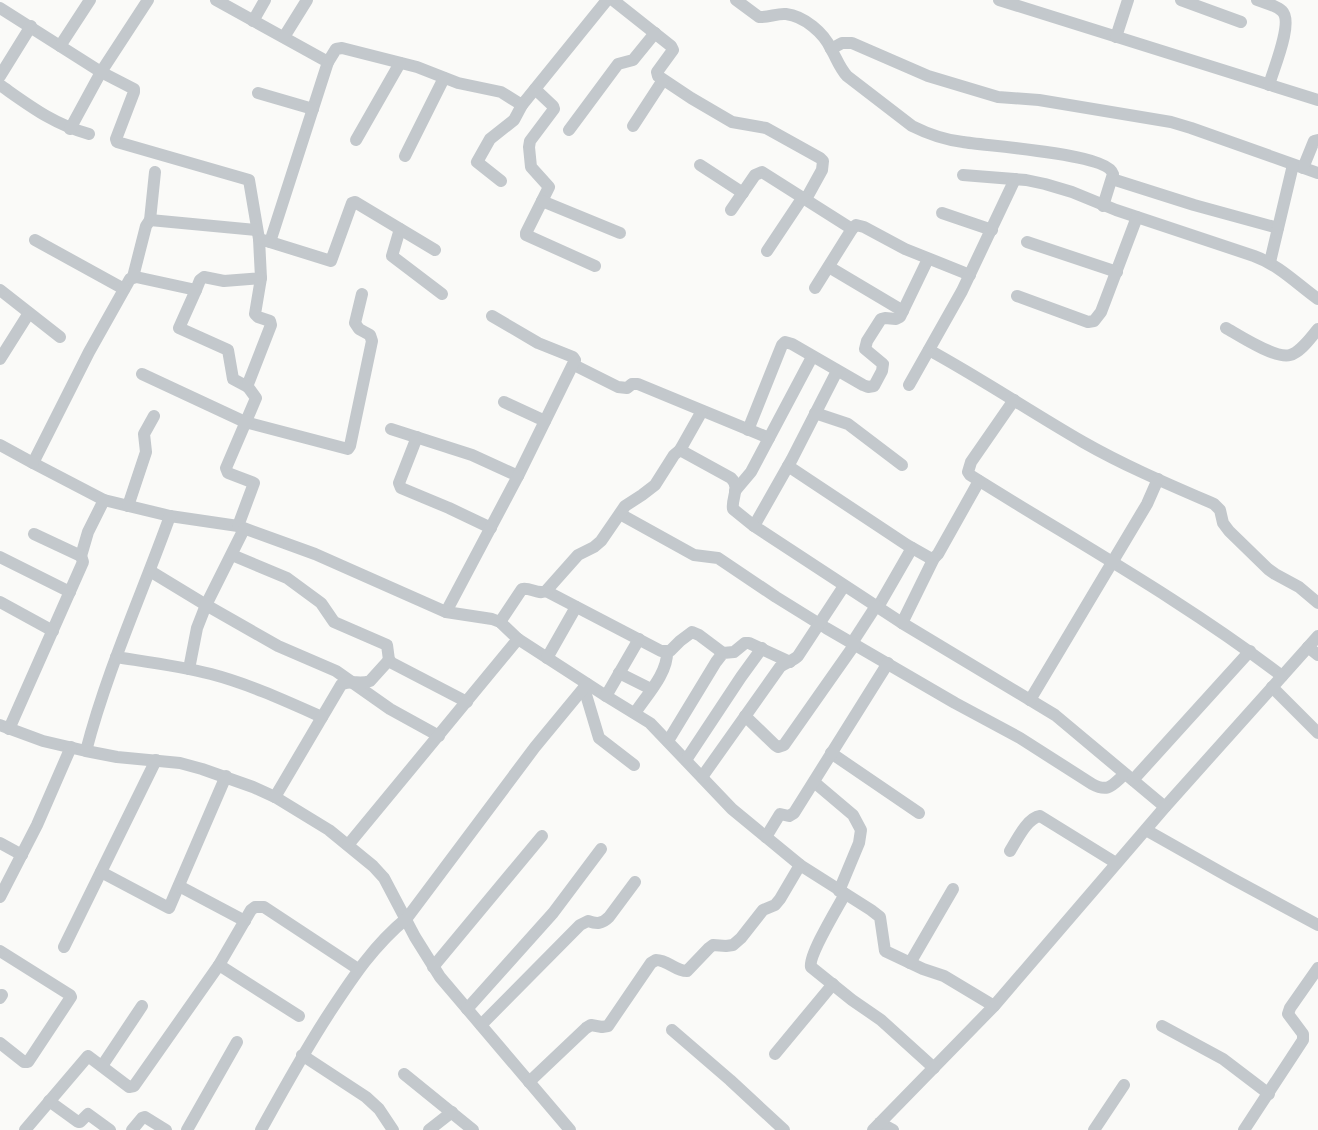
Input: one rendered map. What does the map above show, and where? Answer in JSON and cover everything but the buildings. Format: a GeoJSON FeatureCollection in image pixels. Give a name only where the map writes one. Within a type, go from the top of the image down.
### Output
{"type":"FeatureCollection","features":[{"type":"Feature","properties":{"kind":"street"},"geometry":{"type":"LineString","coordinates":[[60,46],[90,0]]}},
{"type":"Feature","properties":{"kind":"street"},"geometry":{"type":"LineString","coordinates":[[70,129],[100,72],[148,0]]}},
{"type":"Feature","properties":{"kind":"street"},"geometry":{"type":"LineString","coordinates":[[253,21],[265,0]]}},
{"type":"Feature","properties":{"kind":"street"},"geometry":{"type":"LineString","coordinates":[[284,37],[307,0]]}},
{"type":"Feature","properties":{"kind":"street"},"geometry":{"type":"LineString","coordinates":[[501,181],[477,162],[490,138],[514,120],[522,105],[607,0]]}},
{"type":"Feature","properties":{"kind":"street"},"geometry":{"type":"LineString","coordinates":[[613,0],[672,48],[656,74],[663,80],[732,122],[766,128],[823,161],[822,170],[805,198],[767,251]]}},
{"type":"Feature","properties":{"kind":"street"},"geometry":{"type":"LineString","coordinates":[[736,0],[759,17],[788,14],[814,28],[825,39],[840,68],[847,76],[912,126],[923,132],[963,143],[1031,148],[1108,167],[1112,171],[1112,180],[1104,206]]}},
{"type":"Feature","properties":{"kind":"street"},"geometry":{"type":"LineString","coordinates":[[999,0],[1318,100]]}},
{"type":"Feature","properties":{"kind":"street"},"geometry":{"type":"LineString","coordinates":[[1116,37],[1128,0]]}},
{"type":"Feature","properties":{"kind":"street"},"geometry":{"type":"LineString","coordinates":[[1180,0],[1241,22]]}},
{"type":"Feature","properties":{"kind":"street"},"geometry":{"type":"LineString","coordinates":[[1257,0],[1281,10],[1285,14],[1286,21],[1279,54],[1269,85]]}},
{"type":"Feature","properties":{"kind":"street"},"geometry":{"type":"LineString","coordinates":[[219,1],[328,62]]}},
{"type":"Feature","properties":{"kind":"street"},"geometry":{"type":"LineString","coordinates":[[0,8],[31,26],[100,72],[134,89],[116,138],[117,142],[249,180],[262,237],[261,278],[255,314],[271,323],[248,387]]}},
{"type":"Feature","properties":{"kind":"street"},"geometry":{"type":"LineString","coordinates":[[0,76],[31,26]]}},
{"type":"Feature","properties":{"kind":"street"},"geometry":{"type":"LineString","coordinates":[[569,130],[618,64],[633,60],[655,33]]}},
{"type":"Feature","properties":{"kind":"street"},"geometry":{"type":"LineString","coordinates":[[831,49],[842,43],[852,42],[928,76],[998,97],[1063,104],[1171,122],[1318,173]]}},
{"type":"Feature","properties":{"kind":"street"},"geometry":{"type":"LineString","coordinates":[[262,237],[313,109],[328,62],[336,49],[339,48],[400,63],[458,83],[501,92],[522,105]]}},
{"type":"Feature","properties":{"kind":"street"},"geometry":{"type":"LineString","coordinates":[[356,140],[400,63]]}},
{"type":"Feature","properties":{"kind":"street"},"geometry":{"type":"LineString","coordinates":[[405,156],[444,78]]}},
{"type":"Feature","properties":{"kind":"street"},"geometry":{"type":"LineString","coordinates":[[633,126],[663,80]]}},
{"type":"Feature","properties":{"kind":"street"},"geometry":{"type":"LineString","coordinates":[[0,85],[49,119],[70,129],[89,134]]}},
{"type":"Feature","properties":{"kind":"street"},"geometry":{"type":"LineString","coordinates":[[535,90],[554,109],[529,144],[529,162],[531,167],[549,186],[526,235],[595,266]]}},
{"type":"Feature","properties":{"kind":"street"},"geometry":{"type":"LineString","coordinates":[[258,93],[313,109]]}},
{"type":"Feature","properties":{"kind":"street"},"geometry":{"type":"LineString","coordinates":[[1270,262],[1278,228],[1298,167],[1314,141],[1318,140]]}},
{"type":"Feature","properties":{"kind":"street"},"geometry":{"type":"LineString","coordinates":[[700,165],[743,194]]}},
{"type":"Feature","properties":{"kind":"street"},"geometry":{"type":"LineString","coordinates":[[33,463],[89,352],[124,289],[133,277],[146,226],[150,220],[155,172]]}},
{"type":"Feature","properties":{"kind":"street"},"geometry":{"type":"LineString","coordinates":[[731,210],[756,175],[762,172],[852,228]]}},
{"type":"Feature","properties":{"kind":"street"},"geometry":{"type":"LineString","coordinates":[[963,175],[1015,179],[1045,184],[1270,262],[1318,299]]}},
{"type":"Feature","properties":{"kind":"street"},"geometry":{"type":"LineString","coordinates":[[909,385],[970,275],[1015,179]]}},
{"type":"Feature","properties":{"kind":"street"},"geometry":{"type":"LineString","coordinates":[[1112,180],[1278,228]]}},
{"type":"Feature","properties":{"kind":"street"},"geometry":{"type":"LineString","coordinates":[[542,201],[620,233]]}},
{"type":"Feature","properties":{"kind":"street"},"geometry":{"type":"LineString","coordinates":[[150,220],[262,237],[331,261],[353,202],[436,250]]}},
{"type":"Feature","properties":{"kind":"street"},"geometry":{"type":"LineString","coordinates":[[942,213],[992,230]]}},
{"type":"Feature","properties":{"kind":"street"},"geometry":{"type":"LineString","coordinates":[[1017,296],[1088,322],[1094,321],[1101,312],[1138,217]]}},
{"type":"Feature","properties":{"kind":"street"},"geometry":{"type":"LineString","coordinates":[[815,288],[852,228],[856,225],[864,226],[905,249],[970,275]]}},
{"type":"Feature","properties":{"kind":"street"},"geometry":{"type":"LineString","coordinates":[[400,229],[392,256],[442,294]]}},
{"type":"Feature","properties":{"kind":"street"},"geometry":{"type":"LineString","coordinates":[[35,240],[124,289]]}},
{"type":"Feature","properties":{"kind":"street"},"geometry":{"type":"LineString","coordinates":[[1027,242],[1116,272]]}},
{"type":"Feature","properties":{"kind":"street"},"geometry":{"type":"LineString","coordinates":[[748,430],[783,343],[788,342],[863,385],[868,387],[874,386],[884,364],[865,349],[867,341],[881,319],[896,319],[903,311],[928,259]]}},
{"type":"Feature","properties":{"kind":"street"},"geometry":{"type":"LineString","coordinates":[[829,267],[903,311]]}},
{"type":"Feature","properties":{"kind":"street"},"geometry":{"type":"LineString","coordinates":[[133,277],[196,290]]}},
{"type":"Feature","properties":{"kind":"street"},"geometry":{"type":"LineString","coordinates":[[189,669],[197,628],[206,605],[232,555],[254,483],[228,473],[226,468],[256,398],[248,387],[233,379],[228,350],[179,328],[200,280],[204,277],[224,281],[261,278]]}},
{"type":"Feature","properties":{"kind":"street"},"geometry":{"type":"LineString","coordinates":[[0,290],[60,337]]}},
{"type":"Feature","properties":{"kind":"street"},"geometry":{"type":"LineString","coordinates":[[142,374],[245,422],[346,449],[349,448],[372,341],[370,336],[359,329],[355,323],[362,294]]}},
{"type":"Feature","properties":{"kind":"street"},"geometry":{"type":"LineString","coordinates":[[0,359],[30,313]]}},
{"type":"Feature","properties":{"kind":"street"},"geometry":{"type":"LineString","coordinates":[[446,612],[518,476],[575,360],[573,356],[538,343],[492,316]]}},
{"type":"Feature","properties":{"kind":"street"},"geometry":{"type":"LineString","coordinates":[[1226,328],[1283,356],[1291,355],[1299,350],[1318,329]]}},
{"type":"Feature","properties":{"kind":"street"},"geometry":{"type":"LineString","coordinates":[[929,350],[983,380],[1097,449],[1217,506],[1223,523],[1229,531],[1268,569],[1299,587],[1318,603]]}},
{"type":"Feature","properties":{"kind":"street"},"geometry":{"type":"LineString","coordinates":[[812,357],[751,472],[736,491],[733,509],[754,526],[844,586],[1055,715],[1165,807]]}},
{"type":"Feature","properties":{"kind":"street"},"geometry":{"type":"LineString","coordinates":[[574,365],[618,387],[627,388],[632,384],[638,384],[769,438]]}},
{"type":"Feature","properties":{"kind":"street"},"geometry":{"type":"LineString","coordinates":[[754,526],[788,466],[837,371]]}},
{"type":"Feature","properties":{"kind":"street"},"geometry":{"type":"LineString","coordinates":[[1014,400],[968,468],[970,475],[1158,589],[1250,651],[1282,676]]}},
{"type":"Feature","properties":{"kind":"street"},"geometry":{"type":"LineString","coordinates":[[504,402],[545,421]]}},
{"type":"Feature","properties":{"kind":"street"},"geometry":{"type":"LineString","coordinates":[[546,591],[578,555],[601,541],[628,502],[642,495],[655,485],[674,455],[680,450],[702,411]]}},
{"type":"Feature","properties":{"kind":"street"},"geometry":{"type":"LineString","coordinates":[[815,413],[848,424],[902,465]]}},
{"type":"Feature","properties":{"kind":"street"},"geometry":{"type":"LineString","coordinates":[[128,506],[146,452],[144,434],[154,416]]}},
{"type":"Feature","properties":{"kind":"street"},"geometry":{"type":"LineString","coordinates":[[391,430],[472,456],[518,476]]}},
{"type":"Feature","properties":{"kind":"street"},"geometry":{"type":"LineString","coordinates":[[417,437],[399,483],[401,488],[491,528]]}},
{"type":"Feature","properties":{"kind":"street"},"geometry":{"type":"LineString","coordinates":[[0,445],[104,500],[170,516],[241,527],[315,554],[446,612],[492,618],[500,622],[518,639],[585,686],[606,696],[650,723],[732,809],[800,865],[872,910],[880,917],[884,951],[944,976],[994,1006]]}},
{"type":"Feature","properties":{"kind":"street"},"geometry":{"type":"LineString","coordinates":[[680,450],[731,478],[736,491]]}},
{"type":"Feature","properties":{"kind":"street"},"geometry":{"type":"LineString","coordinates":[[788,466],[912,548],[934,558]]}},
{"type":"Feature","properties":{"kind":"street"},"geometry":{"type":"LineString","coordinates":[[1030,700],[1147,504],[1158,479]]}},
{"type":"Feature","properties":{"kind":"street"},"geometry":{"type":"LineString","coordinates":[[902,623],[934,558],[979,481]]}},
{"type":"Feature","properties":{"kind":"street"},"geometry":{"type":"LineString","coordinates":[[104,500],[88,532],[81,556],[83,562],[53,631],[3,729],[86,751],[117,757],[180,763],[226,776],[275,797],[330,830],[374,866],[384,878],[407,918],[415,937],[434,967],[467,1009],[570,1130]]}},
{"type":"Feature","properties":{"kind":"street"},"geometry":{"type":"LineString","coordinates":[[620,514],[694,555],[718,558],[820,624],[1020,738],[1102,789],[1129,777],[1190,716],[1250,651]]}},
{"type":"Feature","properties":{"kind":"street"},"geometry":{"type":"LineString","coordinates":[[86,751],[91,729],[116,657],[170,516]]}},
{"type":"Feature","properties":{"kind":"street"},"geometry":{"type":"LineString","coordinates":[[34,534],[81,556]]}},
{"type":"Feature","properties":{"kind":"street"},"geometry":{"type":"LineString","coordinates":[[745,716],[774,745],[778,747],[784,745],[854,644],[912,548]]}},
{"type":"Feature","properties":{"kind":"street"},"geometry":{"type":"LineString","coordinates":[[232,555],[287,578],[321,603],[334,622],[384,643],[388,647],[389,660],[370,682],[348,681],[341,685],[275,797]]}},
{"type":"Feature","properties":{"kind":"street"},"geometry":{"type":"LineString","coordinates":[[0,557],[70,592]]}},
{"type":"Feature","properties":{"kind":"street"},"geometry":{"type":"LineString","coordinates":[[150,571],[278,646],[336,671],[390,709],[439,736]]}},
{"type":"Feature","properties":{"kind":"street"},"geometry":{"type":"LineString","coordinates":[[702,777],[780,667],[798,656],[844,586]]}},
{"type":"Feature","properties":{"kind":"street"},"geometry":{"type":"LineString","coordinates":[[500,622],[522,588],[539,592],[546,591],[638,640],[667,652]]}},
{"type":"Feature","properties":{"kind":"street"},"geometry":{"type":"LineString","coordinates":[[0,602],[53,631]]}},
{"type":"Feature","properties":{"kind":"street"},"geometry":{"type":"LineString","coordinates":[[547,658],[576,607]]}},
{"type":"Feature","properties":{"kind":"street"},"geometry":{"type":"LineString","coordinates":[[635,713],[664,668],[667,652],[692,632],[699,634],[723,653],[734,652],[745,643],[749,643],[790,662]]}},
{"type":"Feature","properties":{"kind":"street"},"geometry":{"type":"LineString","coordinates":[[877,1126],[994,1006],[1116,863],[1272,687],[1282,676],[1313,651],[1318,636]]}},
{"type":"Feature","properties":{"kind":"street"},"geometry":{"type":"LineString","coordinates":[[348,845],[518,639]]}},
{"type":"Feature","properties":{"kind":"street"},"geometry":{"type":"LineString","coordinates":[[606,696],[638,640]]}},
{"type":"Feature","properties":{"kind":"street"},"geometry":{"type":"LineString","coordinates":[[686,760],[762,648]]}},
{"type":"Feature","properties":{"kind":"street"},"geometry":{"type":"LineString","coordinates":[[668,741],[723,653]]}},
{"type":"Feature","properties":{"kind":"street"},"geometry":{"type":"LineString","coordinates":[[116,657],[189,669],[229,679],[260,690],[322,717]]}},
{"type":"Feature","properties":{"kind":"street"},"geometry":{"type":"LineString","coordinates":[[389,660],[467,702]]}},
{"type":"Feature","properties":{"kind":"street"},"geometry":{"type":"LineString","coordinates":[[766,837],[780,814],[789,816],[794,813],[888,663]]}},
{"type":"Feature","properties":{"kind":"street"},"geometry":{"type":"LineString","coordinates":[[619,673],[651,689]]}},
{"type":"Feature","properties":{"kind":"street"},"geometry":{"type":"LineString","coordinates":[[585,686],[599,738],[634,765]]}},
{"type":"Feature","properties":{"kind":"street"},"geometry":{"type":"LineString","coordinates":[[261,1130],[302,1055],[358,969],[390,932],[407,918],[535,747],[585,686]]}},
{"type":"Feature","properties":{"kind":"street"},"geometry":{"type":"LineString","coordinates":[[1272,687],[1318,733]]}},
{"type":"Feature","properties":{"kind":"street"},"geometry":{"type":"LineString","coordinates":[[0,897],[22,855],[71,747]]}},
{"type":"Feature","properties":{"kind":"street"},"geometry":{"type":"LineString","coordinates":[[831,753],[919,813]]}},
{"type":"Feature","properties":{"kind":"street"},"geometry":{"type":"LineString","coordinates":[[64,947],[156,760]]}},
{"type":"Feature","properties":{"kind":"street"},"geometry":{"type":"LineString","coordinates":[[101,872],[169,908],[226,776]]}},
{"type":"Feature","properties":{"kind":"street"},"geometry":{"type":"LineString","coordinates":[[814,782],[853,816],[862,830],[842,892],[810,962],[814,971],[882,1020],[934,1068]]}},
{"type":"Feature","properties":{"kind":"street"},"geometry":{"type":"LineString","coordinates":[[1010,851],[1030,821],[1040,816],[1116,863]]}},
{"type":"Feature","properties":{"kind":"street"},"geometry":{"type":"LineString","coordinates":[[1146,830],[1318,925]]}},
{"type":"Feature","properties":{"kind":"street"},"geometry":{"type":"LineString","coordinates":[[434,967],[542,836]]}},
{"type":"Feature","properties":{"kind":"street"},"geometry":{"type":"LineString","coordinates":[[0,843],[22,855]]}},
{"type":"Feature","properties":{"kind":"street"},"geometry":{"type":"LineString","coordinates":[[467,1009],[553,913],[602,849]]}},
{"type":"Feature","properties":{"kind":"street"},"geometry":{"type":"LineString","coordinates":[[529,1082],[586,1028],[591,1025],[602,1028],[608,1026],[651,963],[656,960],[682,971],[687,971],[713,945],[733,945],[741,938],[763,910],[775,905],[800,865]]}},
{"type":"Feature","properties":{"kind":"street"},"geometry":{"type":"LineString","coordinates":[[481,1025],[580,925],[588,921],[598,924],[604,922],[635,882]]}},
{"type":"Feature","properties":{"kind":"street"},"geometry":{"type":"LineString","coordinates":[[179,886],[245,921]]}},
{"type":"Feature","properties":{"kind":"street"},"geometry":{"type":"LineString","coordinates":[[910,963],[953,889]]}},
{"type":"Feature","properties":{"kind":"street"},"geometry":{"type":"LineString","coordinates":[[25,1130],[86,1057],[91,1057],[130,1087],[134,1086],[219,964],[255,907],[264,907],[358,969]]}},
{"type":"Feature","properties":{"kind":"street"},"geometry":{"type":"LineString","coordinates":[[0,952],[71,997],[28,1062],[24,1062],[0,1043]]}},
{"type":"Feature","properties":{"kind":"street"},"geometry":{"type":"LineString","coordinates":[[219,964],[299,1016]]}},
{"type":"Feature","properties":{"kind":"street"},"geometry":{"type":"LineString","coordinates":[[1244,1130],[1303,1040],[1303,1034],[1288,1014],[1290,1008],[1318,969]]}},
{"type":"Feature","properties":{"kind":"street"},"geometry":{"type":"LineString","coordinates":[[775,1054],[833,984]]}},
{"type":"Feature","properties":{"kind":"street"},"geometry":{"type":"LineString","coordinates":[[102,1066],[142,1006]]}},
{"type":"Feature","properties":{"kind":"street"},"geometry":{"type":"LineString","coordinates":[[1162,1026],[1223,1059],[1269,1094]]}},
{"type":"Feature","properties":{"kind":"street"},"geometry":{"type":"LineString","coordinates":[[672,1030],[784,1130]]}},
{"type":"Feature","properties":{"kind":"street"},"geometry":{"type":"LineString","coordinates":[[187,1130],[237,1042]]}},
{"type":"Feature","properties":{"kind":"street"},"geometry":{"type":"LineString","coordinates":[[302,1055],[366,1097],[379,1109],[393,1130]]}},
{"type":"Feature","properties":{"kind":"street"},"geometry":{"type":"LineString","coordinates":[[404,1074],[473,1130]]}},
{"type":"Feature","properties":{"kind":"street"},"geometry":{"type":"LineString","coordinates":[[1094,1130],[1124,1084]]}},
{"type":"Feature","properties":{"kind":"street"},"geometry":{"type":"LineString","coordinates":[[49,1101],[78,1122],[88,1114],[110,1130]]}},
{"type":"Feature","properties":{"kind":"street"},"geometry":{"type":"LineString","coordinates":[[431,1129],[452,1112]]}},
{"type":"Feature","properties":{"kind":"street"},"geometry":{"type":"LineString","coordinates":[[132,1130],[142,1118],[145,1118],[166,1130]]}},
{"type":"Feature","properties":{"kind":"street"},"geometry":{"type":"LineString","coordinates":[[877,1126],[893,1130]]}}]}
